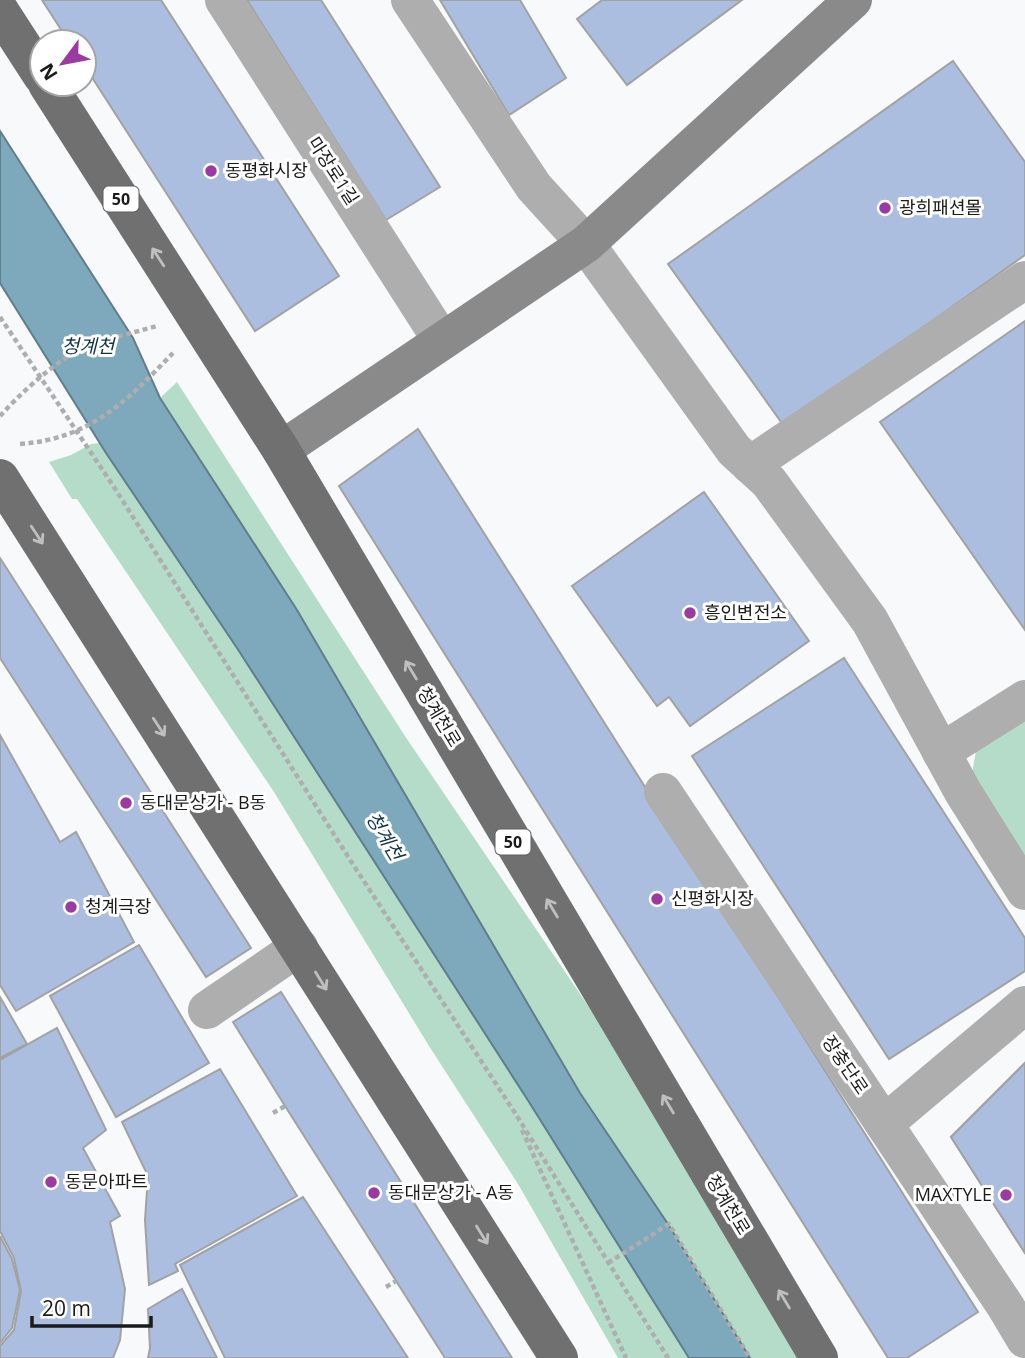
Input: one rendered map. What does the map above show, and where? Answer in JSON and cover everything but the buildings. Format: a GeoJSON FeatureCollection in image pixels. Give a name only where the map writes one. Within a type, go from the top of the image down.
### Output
{"type":"FeatureCollection","features":[{"type":"Feature","properties":{"kind":"main road"},"geometry":{"type":"LineString","coordinates":[[281,450],[586,244],[853,0]]}},
{"type":"Feature","properties":{"kind":"main road"},"geometry":{"type":"LineString","coordinates":[[0,11],[28,54]]}},
{"type":"Feature","properties":{"kind":"main road","name":"청계천로"},"geometry":{"type":"LineString","coordinates":[[56,98],[281,450],[819,1358]]}},
{"type":"Feature","properties":{"kind":"main road"},"geometry":{"type":"LineString","coordinates":[[7,461],[299,947],[559,1358]]}},
{"type":"Feature","properties":{"kind":"street","name":"마장로1길"},"geometry":{"type":"LineString","coordinates":[[224,0],[442,341]]}},
{"type":"Feature","properties":{"kind":"street"},"geometry":{"type":"LineString","coordinates":[[410,0],[534,187],[586,244],[734,450],[769,482],[870,621],[963,792],[1025,891]]}},
{"type":"Feature","properties":{"kind":"street"},"geometry":{"type":"LineString","coordinates":[[750,465],[1025,280]]}},
{"type":"Feature","properties":{"kind":"street"},"geometry":{"type":"LineString","coordinates":[[942,752],[1025,699]]}},
{"type":"Feature","properties":{"kind":"street","name":"장충단로"},"geometry":{"type":"LineString","coordinates":[[663,792],[1025,1339]]}},
{"type":"Feature","properties":{"kind":"street"},"geometry":{"type":"LineString","coordinates":[[207,1010],[299,947]]}},
{"type":"Feature","properties":{"kind":"street"},"geometry":{"type":"LineString","coordinates":[[884,1125],[1025,1005]]}},
{"type":"Feature","properties":{"kind":"path"},"geometry":{"type":"LineString","coordinates":[[0,317],[114,486],[354,866],[515,1113],[668,1358]]}},
{"type":"Feature","properties":{"kind":"path"},"geometry":{"type":"LineString","coordinates":[[0,416],[23,391],[74,354],[169,323]]}},
{"type":"Feature","properties":{"kind":"path"},"geometry":{"type":"LineString","coordinates":[[7,461],[47,441],[67,436],[103,417],[120,405],[174,351]]}},
{"type":"Feature","properties":{"kind":"path"},"geometry":{"type":"LineString","coordinates":[[273,1113],[285,1106]]}},
{"type":"Feature","properties":{"kind":"path"},"geometry":{"type":"LineString","coordinates":[[515,1113],[626,1358]]}},
{"type":"Feature","properties":{"kind":"path"},"geometry":{"type":"LineString","coordinates":[[608,1263],[669,1224],[750,1358]]}},
{"type":"Feature","properties":{"kind":"path"},"geometry":{"type":"LineString","coordinates":[[386,1287],[396,1281]]}},
{"type":"Feature","properties":{"kind":"green space"},"geometry":{"type":"Polygon","coordinates":[[[177,382],[405,736],[654,1103],[808,1358],[750,1358],[668,1224],[580,1093],[297,610],[160,398],[177,382]]]}},
{"type":"Feature","properties":{"kind":"green space"},"geometry":{"type":"Polygon","coordinates":[[[100,443],[237,648],[529,1102],[689,1358],[618,1358],[518,1184],[429,1046],[274,792],[77,499],[72,499],[49,462],[71,455],[91,444],[100,443]]]}},
{"type":"Feature","properties":{"kind":"green space"},"geometry":{"type":"Polygon","coordinates":[[[1025,717],[1025,870],[971,779],[976,751],[1025,717]]]}},
{"type":"Feature","properties":{"kind":"water","name":"청계천"},"geometry":{"type":"Polygon","coordinates":[[[0,131],[133,338],[160,398],[297,610],[580,1093],[668,1224],[750,1358],[689,1358],[529,1102],[237,648],[106,453],[0,283],[0,131]]]}},
{"type":"Feature","properties":{"kind":"place","name":"동평화시장"},"geometry":{"type":"Point","coordinates":[211,171]}},
{"type":"Feature","properties":{"kind":"place","name":"광희패션몰"},"geometry":{"type":"Point","coordinates":[885,208]}},
{"type":"Feature","properties":{"kind":"place","name":"흥인변전소"},"geometry":{"type":"Point","coordinates":[690,613]}},
{"type":"Feature","properties":{"kind":"place","name":"동대문상가 - B동"},"geometry":{"type":"Point","coordinates":[126,803]}},
{"type":"Feature","properties":{"kind":"place","name":"신평화시장"},"geometry":{"type":"Point","coordinates":[657,899]}},
{"type":"Feature","properties":{"kind":"place","name":"청계극장"},"geometry":{"type":"Point","coordinates":[71,907]}},
{"type":"Feature","properties":{"kind":"place","name":"동문아파트"},"geometry":{"type":"Point","coordinates":[51,1182]}},
{"type":"Feature","properties":{"kind":"place","name":"동대문상가 - A동"},"geometry":{"type":"Point","coordinates":[374,1193]}},
{"type":"Feature","properties":{"kind":"place","name":"MAXTYLE"},"geometry":{"type":"Point","coordinates":[1006,1195]}}]}
